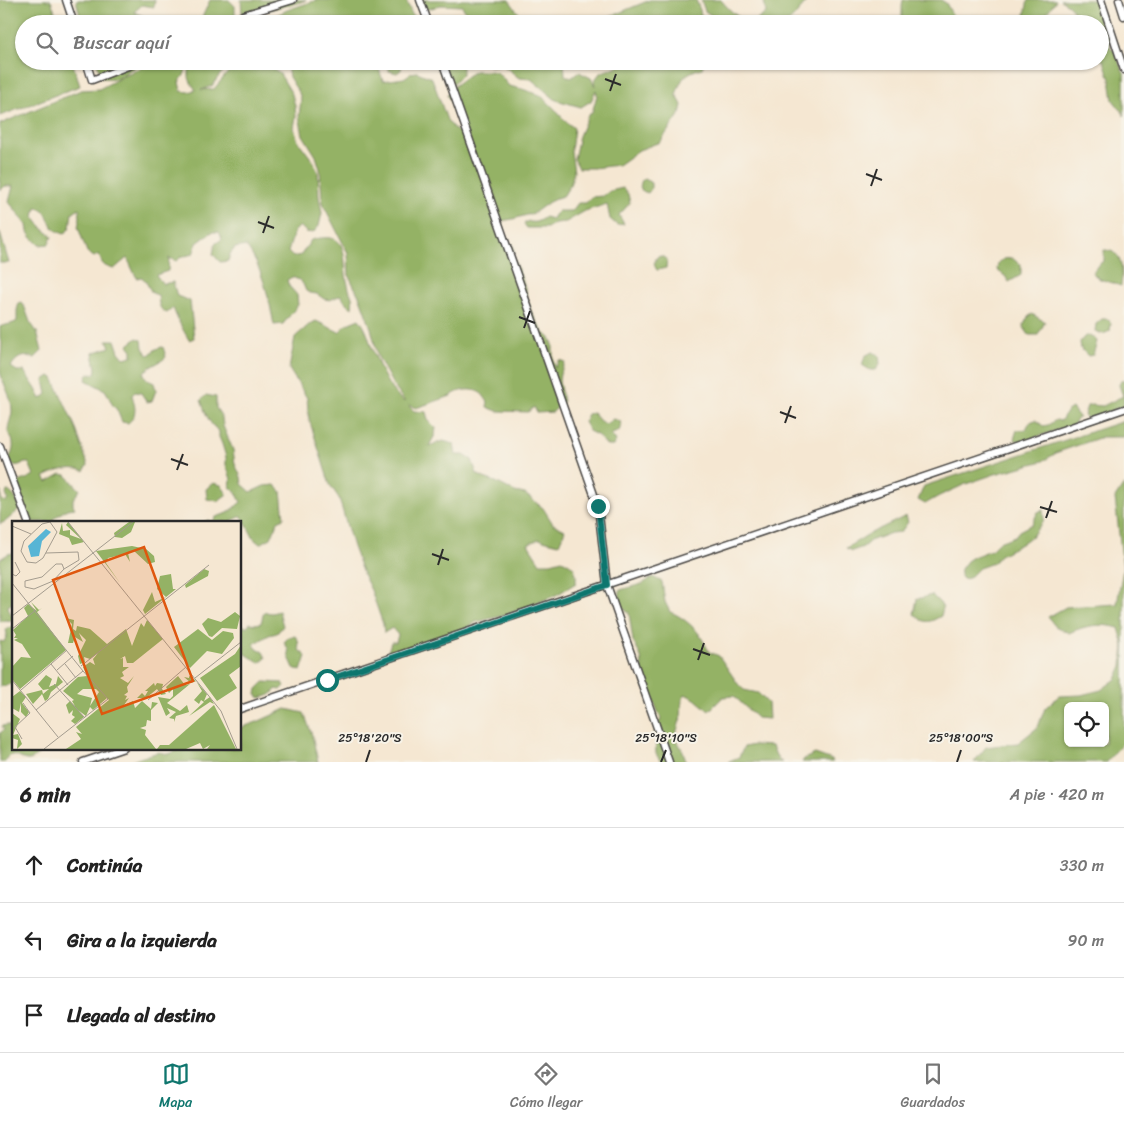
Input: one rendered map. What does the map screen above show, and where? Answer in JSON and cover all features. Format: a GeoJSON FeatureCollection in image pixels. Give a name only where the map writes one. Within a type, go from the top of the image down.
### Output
{"type":"FeatureCollection","features":[{"type":"Feature","properties":{"kind":"street"},"geometry":{"type":"LineString","coordinates":[[66,0],[71,15]]}},
{"type":"Feature","properties":{"kind":"street"},"geometry":{"type":"LineString","coordinates":[[243,15],[293,0]]}},
{"type":"Feature","properties":{"kind":"street"},"geometry":{"type":"LineString","coordinates":[[420,0],[426,15]]}},
{"type":"Feature","properties":{"kind":"street"},"geometry":{"type":"LineString","coordinates":[[1101,0],[1106,15]]}},
{"type":"Feature","properties":{"kind":"street"},"geometry":{"type":"LineString","coordinates":[[1118,0],[1124,16]]}},
{"type":"Feature","properties":{"kind":"street"},"geometry":{"type":"LineString","coordinates":[[1109,24],[1124,70]]}},
{"type":"Feature","properties":{"kind":"street"},"geometry":{"type":"LineString","coordinates":[[89,70],[92,80],[118,70]]}},
{"type":"Feature","properties":{"kind":"street"},"geometry":{"type":"LineString","coordinates":[[445,70],[598,506],[607,585],[669,762]]}},
{"type":"Feature","properties":{"kind":"street"},"geometry":{"type":"LineString","coordinates":[[241,709],[1124,409]]}},
{"type":"Feature","properties":{"kind":"street"},"geometry":{"type":"LineString","coordinates":[[0,446],[28,521]]}},
{"type":"Feature","properties":{"kind":"street"},"geometry":{"type":"LineString","coordinates":[[83,762],[115,750]]}},
{"type":"Feature","properties":{"kind":"green space"},"geometry":{"type":"Polygon","coordinates":[[[0,0],[51,0],[56,15],[15,15],[15,70],[75,70],[80,86],[0,116],[0,0]]]}},
{"type":"Feature","properties":{"kind":"green space"},"geometry":{"type":"Polygon","coordinates":[[[76,0],[155,0],[154,7],[142,5],[134,12],[141,15],[80,15],[76,0]]]}},
{"type":"Feature","properties":{"kind":"green space"},"geometry":{"type":"Polygon","coordinates":[[[210,0],[229,0],[235,6],[235,15],[203,15],[210,0]]]}},
{"type":"Feature","properties":{"kind":"green space"},"geometry":{"type":"Polygon","coordinates":[[[241,0],[306,0],[253,14],[242,13],[241,0]]]}},
{"type":"Feature","properties":{"kind":"green space"},"geometry":{"type":"Polygon","coordinates":[[[317,0],[406,0],[412,15],[276,15],[317,0]]]}},
{"type":"Feature","properties":{"kind":"green space"},"geometry":{"type":"Polygon","coordinates":[[[420,0],[509,0],[520,15],[467,15],[462,6],[441,5],[426,10],[420,0]]]}},
{"type":"Feature","properties":{"kind":"green space"},"geometry":{"type":"Polygon","coordinates":[[[650,0],[696,0],[701,15],[614,15],[650,0]]]}},
{"type":"Feature","properties":{"kind":"green space"},"geometry":{"type":"Polygon","coordinates":[[[701,0],[721,0],[738,15],[711,15],[705,11],[701,0]]]}},
{"type":"Feature","properties":{"kind":"green space"},"geometry":{"type":"Polygon","coordinates":[[[765,0],[805,0],[805,4],[795,15],[763,15],[766,13],[765,0]]]}},
{"type":"Feature","properties":{"kind":"green space"},"geometry":{"type":"Polygon","coordinates":[[[903,0],[941,0],[946,3],[952,15],[902,15],[903,0]]]}},
{"type":"Feature","properties":{"kind":"green space"},"geometry":{"type":"Polygon","coordinates":[[[1028,0],[1056,0],[1045,15],[1025,15],[1028,0]]]}},
{"type":"Feature","properties":{"kind":"green space"},"geometry":{"type":"Polygon","coordinates":[[[1060,0],[1097,0],[1101,15],[1075,15],[1071,7],[1060,0]]]}},
{"type":"Feature","properties":{"kind":"green space"},"geometry":{"type":"Polygon","coordinates":[[[1109,34],[1110,47],[1114,50],[1124,73],[1124,114],[1113,100],[1107,70],[1109,70],[1109,34]]]}},
{"type":"Feature","properties":{"kind":"green space"},"geometry":{"type":"Polygon","coordinates":[[[99,70],[130,70],[116,79],[102,78],[99,70]]]}},
{"type":"Feature","properties":{"kind":"green space"},"geometry":{"type":"Polygon","coordinates":[[[135,70],[186,70],[179,82],[181,91],[188,92],[196,90],[191,83],[189,70],[225,70],[212,86],[201,90],[214,89],[229,71],[274,70],[280,74],[292,94],[296,116],[294,128],[298,141],[313,161],[318,172],[322,213],[319,226],[313,233],[306,232],[300,226],[294,232],[288,252],[293,257],[301,255],[311,240],[334,239],[339,243],[343,249],[346,275],[352,298],[352,308],[341,295],[331,300],[324,299],[317,294],[306,291],[299,280],[292,277],[287,280],[289,286],[297,295],[298,305],[283,324],[274,325],[261,274],[246,246],[235,248],[230,254],[228,261],[220,262],[213,254],[215,244],[222,239],[219,232],[212,232],[197,243],[193,254],[181,257],[177,261],[169,258],[168,271],[156,275],[163,284],[173,282],[177,296],[190,301],[194,338],[189,340],[173,308],[167,313],[162,310],[158,295],[152,293],[142,277],[137,278],[127,258],[114,269],[107,267],[101,261],[99,254],[94,257],[87,252],[78,227],[79,208],[72,213],[70,227],[65,234],[54,229],[44,212],[36,207],[34,217],[43,229],[52,236],[49,244],[39,245],[32,238],[28,232],[27,225],[9,202],[13,186],[5,186],[0,190],[0,124],[81,90],[99,89],[135,70]]]}},
{"type":"Feature","properties":{"kind":"green space"},"geometry":{"type":"Polygon","coordinates":[[[288,70],[379,70],[383,81],[404,78],[411,73],[417,72],[432,78],[447,120],[454,129],[464,136],[464,129],[456,117],[453,105],[447,95],[454,86],[474,71],[497,72],[509,86],[540,95],[574,128],[571,151],[574,172],[570,185],[564,195],[549,202],[534,213],[501,221],[504,234],[514,248],[513,256],[524,284],[531,311],[543,332],[550,338],[553,344],[555,368],[559,360],[565,362],[559,381],[563,402],[553,412],[537,413],[534,407],[528,412],[497,411],[487,407],[488,402],[480,392],[467,390],[416,408],[408,405],[414,411],[426,412],[428,420],[436,428],[435,435],[429,446],[443,441],[454,444],[456,455],[464,455],[472,460],[477,474],[515,492],[525,494],[543,508],[553,524],[565,530],[559,544],[539,539],[528,544],[540,563],[562,560],[572,566],[576,574],[576,583],[558,594],[535,604],[502,616],[476,622],[465,629],[440,639],[429,639],[396,653],[388,652],[391,642],[396,642],[398,635],[392,628],[384,633],[383,624],[371,590],[353,547],[339,498],[330,485],[309,419],[307,398],[289,369],[295,337],[316,321],[339,332],[347,324],[359,319],[366,330],[389,386],[405,402],[393,385],[378,357],[371,328],[360,298],[349,276],[348,253],[324,206],[320,169],[316,156],[303,135],[299,116],[301,99],[289,77],[288,70]]]}},
{"type":"Feature","properties":{"kind":"green space"},"geometry":{"type":"Polygon","coordinates":[[[389,70],[401,70],[397,73],[389,70]]]}},
{"type":"Feature","properties":{"kind":"green space"},"geometry":{"type":"Polygon","coordinates":[[[446,70],[462,70],[462,74],[452,85],[446,70]]]}},
{"type":"Feature","properties":{"kind":"green space"},"geometry":{"type":"Polygon","coordinates":[[[509,70],[565,70],[565,75],[571,78],[579,72],[591,78],[595,86],[594,81],[600,73],[608,70],[696,70],[687,74],[682,80],[676,94],[682,105],[680,114],[660,142],[639,150],[618,165],[594,168],[579,168],[574,159],[579,136],[588,115],[592,113],[597,95],[596,90],[591,101],[581,107],[556,100],[531,79],[519,78],[509,70]]]}},
{"type":"Feature","properties":{"kind":"green space"},"geometry":{"type":"Polygon","coordinates":[[[645,179],[651,183],[651,189],[648,193],[642,191],[640,186],[642,180],[645,179]]]}},
{"type":"Feature","properties":{"kind":"green space"},"geometry":{"type":"Polygon","coordinates":[[[623,188],[628,194],[630,203],[619,215],[624,224],[617,225],[610,219],[607,204],[585,211],[566,222],[555,223],[547,228],[527,228],[524,224],[528,221],[537,222],[545,217],[552,219],[558,211],[572,211],[578,203],[586,203],[591,197],[603,196],[610,191],[623,188]]]}},
{"type":"Feature","properties":{"kind":"green space"},"geometry":{"type":"Polygon","coordinates":[[[0,233],[9,263],[0,263],[0,233]]]}},
{"type":"Feature","properties":{"kind":"green space"},"geometry":{"type":"Polygon","coordinates":[[[1104,250],[1111,251],[1119,258],[1122,268],[1121,286],[1100,279],[1092,273],[1104,261],[1104,250]]]}},
{"type":"Feature","properties":{"kind":"green space"},"geometry":{"type":"Polygon","coordinates":[[[661,256],[667,259],[666,268],[657,270],[655,262],[657,257],[661,256]]]}},
{"type":"Feature","properties":{"kind":"green space"},"geometry":{"type":"Polygon","coordinates":[[[1012,258],[1021,265],[1021,275],[1009,282],[997,270],[998,263],[1004,259],[1012,258]]]}},
{"type":"Feature","properties":{"kind":"green space"},"geometry":{"type":"Polygon","coordinates":[[[22,302],[30,322],[37,332],[42,351],[35,358],[24,357],[18,359],[11,367],[17,371],[24,371],[41,399],[47,394],[44,380],[50,376],[53,378],[75,426],[88,465],[84,471],[69,469],[44,477],[47,482],[61,474],[66,475],[80,490],[73,499],[75,508],[67,509],[54,518],[53,521],[28,521],[15,484],[34,475],[29,463],[14,465],[11,464],[9,459],[13,446],[8,433],[12,405],[0,370],[2,343],[0,327],[17,321],[19,303],[22,302]]]}},
{"type":"Feature","properties":{"kind":"green space"},"geometry":{"type":"Polygon","coordinates":[[[1032,314],[1045,322],[1038,335],[1029,335],[1023,326],[1032,314]]]}},
{"type":"Feature","properties":{"kind":"green space"},"geometry":{"type":"Polygon","coordinates":[[[1102,319],[1108,319],[1111,323],[1110,331],[1103,334],[1095,331],[1096,324],[1102,319]]]}},
{"type":"Feature","properties":{"kind":"green space"},"geometry":{"type":"Polygon","coordinates":[[[1090,335],[1097,341],[1093,355],[1088,356],[1081,349],[1080,342],[1084,337],[1090,335]]]}},
{"type":"Feature","properties":{"kind":"green space"},"geometry":{"type":"Polygon","coordinates":[[[137,338],[142,340],[143,348],[147,354],[149,355],[156,349],[163,347],[166,357],[144,372],[147,379],[154,383],[156,390],[152,401],[147,402],[141,393],[135,392],[132,395],[135,407],[134,414],[128,423],[122,422],[105,390],[86,380],[88,374],[95,374],[96,368],[93,353],[110,347],[107,340],[115,340],[119,352],[124,358],[132,356],[132,350],[128,345],[137,338]]]}},
{"type":"Feature","properties":{"kind":"green space"},"geometry":{"type":"Polygon","coordinates":[[[872,352],[879,355],[880,364],[876,370],[870,370],[862,365],[865,356],[872,352]]]}},
{"type":"Feature","properties":{"kind":"green space"},"geometry":{"type":"Polygon","coordinates":[[[1124,380],[1124,406],[1093,417],[1087,418],[1084,415],[1087,406],[1103,406],[1123,396],[1119,385],[1124,380]]]}},
{"type":"Feature","properties":{"kind":"green space"},"geometry":{"type":"Polygon","coordinates":[[[206,395],[216,397],[216,408],[222,417],[223,426],[233,450],[235,464],[242,484],[251,492],[264,486],[275,485],[281,491],[284,518],[278,521],[271,538],[260,544],[254,539],[242,516],[231,521],[213,521],[216,517],[228,513],[241,502],[236,492],[230,487],[231,479],[219,431],[210,421],[201,400],[206,395]]]}},
{"type":"Feature","properties":{"kind":"green space"},"geometry":{"type":"Polygon","coordinates":[[[1072,408],[1079,417],[1073,425],[1024,441],[1014,439],[1017,430],[1026,430],[1028,424],[1032,421],[1036,420],[1043,426],[1056,420],[1061,421],[1066,412],[1072,408]]]}},
{"type":"Feature","properties":{"kind":"green space"},"geometry":{"type":"Polygon","coordinates":[[[593,413],[600,421],[606,424],[613,419],[620,421],[619,431],[610,435],[616,440],[613,446],[607,446],[597,435],[589,431],[584,422],[588,414],[593,413]]]}},
{"type":"Feature","properties":{"kind":"green space"},"geometry":{"type":"Polygon","coordinates":[[[1124,421],[1124,437],[1102,437],[1058,452],[1043,461],[966,484],[925,504],[918,500],[924,486],[1124,421]]]}},
{"type":"Feature","properties":{"kind":"green space"},"geometry":{"type":"Polygon","coordinates":[[[213,483],[221,485],[227,494],[218,501],[207,499],[206,489],[213,483]]]}},
{"type":"Feature","properties":{"kind":"green space"},"geometry":{"type":"Polygon","coordinates":[[[1124,484],[1124,646],[1119,628],[1094,626],[1081,628],[1069,633],[1055,626],[1048,617],[1066,607],[1117,604],[1123,569],[1115,498],[1124,484]]]}},
{"type":"Feature","properties":{"kind":"green space"},"geometry":{"type":"Polygon","coordinates":[[[0,489],[1,499],[5,502],[8,500],[6,494],[8,491],[16,499],[20,509],[0,524],[0,489]]]}},
{"type":"Feature","properties":{"kind":"green space"},"geometry":{"type":"Polygon","coordinates":[[[1043,510],[1044,520],[1032,536],[1000,555],[993,563],[979,568],[969,578],[963,579],[960,575],[961,569],[967,561],[991,550],[999,542],[1015,536],[1019,531],[1032,524],[1038,512],[1043,510]]]}},
{"type":"Feature","properties":{"kind":"green space"},"geometry":{"type":"Polygon","coordinates":[[[906,516],[908,522],[901,532],[891,533],[870,541],[863,547],[852,551],[846,548],[869,534],[906,516]]]}},
{"type":"Feature","properties":{"kind":"green space"},"geometry":{"type":"Polygon","coordinates":[[[12,553],[12,603],[8,606],[12,621],[0,622],[0,559],[12,553]]]}},
{"type":"Feature","properties":{"kind":"green space"},"geometry":{"type":"Polygon","coordinates":[[[653,577],[662,582],[665,602],[670,612],[682,618],[693,628],[709,652],[719,656],[744,690],[758,693],[768,703],[769,719],[757,718],[734,696],[723,697],[709,711],[695,699],[685,694],[675,737],[683,751],[686,762],[661,762],[656,754],[655,731],[661,719],[651,695],[644,686],[641,657],[633,641],[629,613],[619,605],[620,590],[642,584],[653,577]]]}},
{"type":"Feature","properties":{"kind":"green space"},"geometry":{"type":"Polygon","coordinates":[[[932,595],[943,608],[941,616],[930,621],[921,620],[914,614],[917,599],[932,595]]]}},
{"type":"Feature","properties":{"kind":"green space"},"geometry":{"type":"Polygon","coordinates":[[[279,611],[283,626],[277,633],[269,635],[254,644],[256,648],[263,652],[266,658],[260,663],[241,651],[243,646],[241,641],[241,624],[246,627],[250,623],[261,623],[265,612],[279,611]]]}},
{"type":"Feature","properties":{"kind":"green space"},"geometry":{"type":"Polygon","coordinates":[[[12,627],[12,656],[10,658],[12,658],[12,684],[0,687],[0,641],[4,642],[7,635],[6,629],[12,627]]]}},
{"type":"Feature","properties":{"kind":"green space"},"geometry":{"type":"Polygon","coordinates":[[[295,636],[298,640],[299,650],[306,656],[301,671],[294,668],[284,642],[289,637],[295,636]]]}},
{"type":"Feature","properties":{"kind":"green space"},"geometry":{"type":"Polygon","coordinates":[[[1124,646],[1124,742],[1106,762],[974,762],[986,747],[1018,743],[1038,727],[1045,708],[1059,696],[1081,695],[1101,690],[1116,679],[1122,666],[1124,646]]]}},
{"type":"Feature","properties":{"kind":"green space"},"geometry":{"type":"Polygon","coordinates":[[[264,682],[283,683],[285,686],[281,690],[276,689],[271,694],[260,698],[256,695],[257,689],[264,682]]]}},
{"type":"Feature","properties":{"kind":"green space"},"geometry":{"type":"Polygon","coordinates":[[[286,709],[304,713],[312,735],[318,762],[128,762],[158,752],[169,754],[178,750],[241,750],[241,728],[286,709]]]}},
{"type":"Feature","properties":{"kind":"green space"},"geometry":{"type":"Polygon","coordinates":[[[2,726],[12,726],[12,750],[41,750],[32,759],[27,760],[12,755],[5,762],[0,762],[0,733],[4,730],[2,726]]]}},
{"type":"Feature","properties":{"kind":"green space"},"geometry":{"type":"Polygon","coordinates":[[[754,745],[772,746],[778,760],[782,762],[728,762],[739,757],[744,747],[754,745]]]}},
{"type":"Feature","properties":{"kind":"green space"},"geometry":{"type":"Polygon","coordinates":[[[815,754],[833,762],[802,762],[804,759],[815,754]]]}},
{"type":"Feature","properties":{"kind":"route"},"geometry":{"type":"LineString","coordinates":[[327,680],[607,585],[598,506]]}}]}
